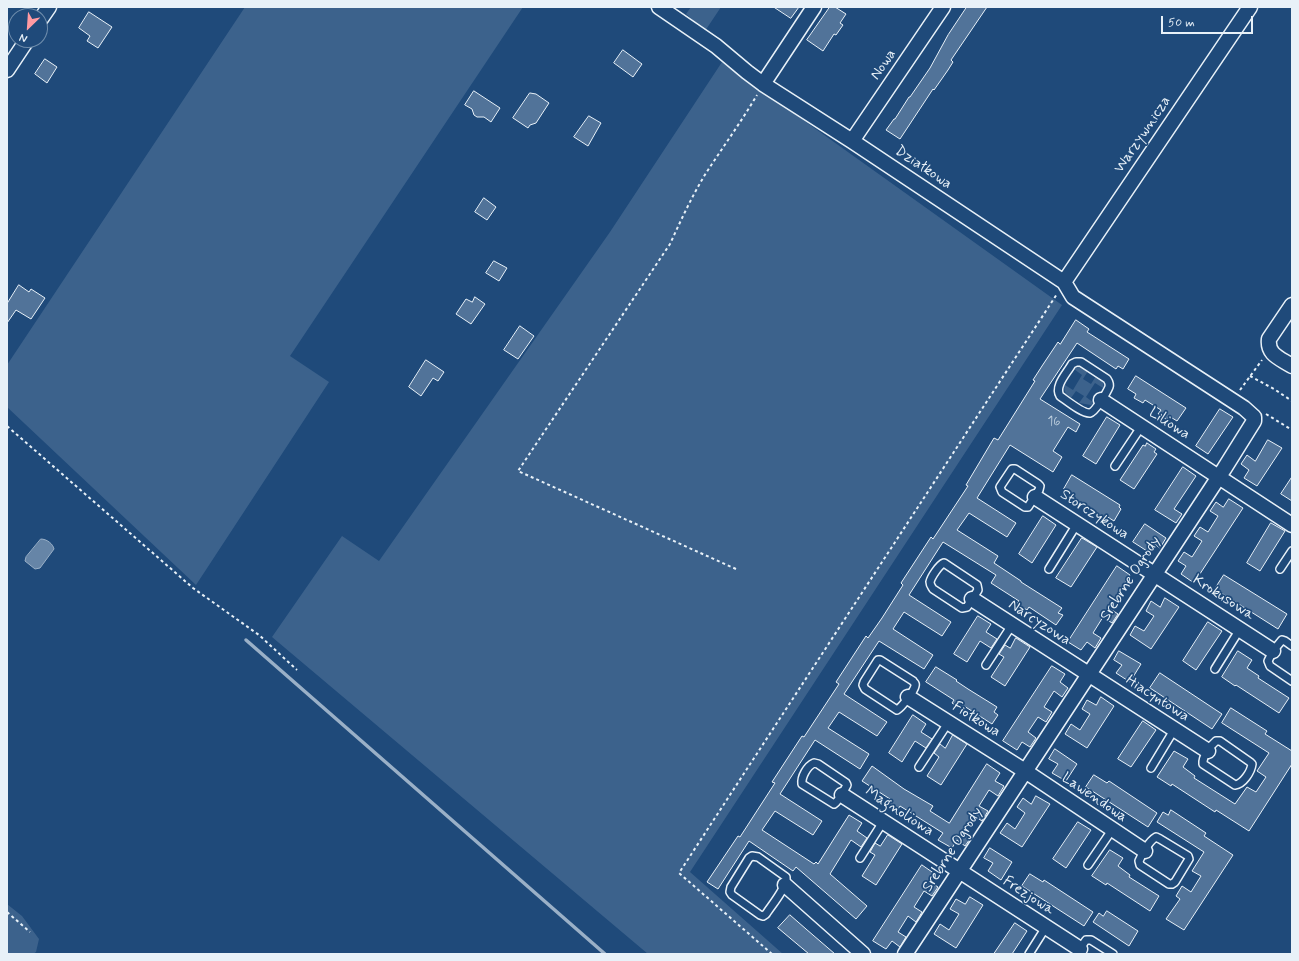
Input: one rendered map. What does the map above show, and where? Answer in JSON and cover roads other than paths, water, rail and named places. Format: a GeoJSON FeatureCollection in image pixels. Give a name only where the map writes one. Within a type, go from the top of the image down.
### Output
{"type":"FeatureCollection","features":[{"type":"Feature","properties":{"kind":"street","name":"Działkowa"},"geometry":{"type":"LineString","coordinates":[[658,7],[674,11],[763,84],[852,141],[1064,282]]}},
{"type":"Feature","properties":{"kind":"street"},"geometry":{"type":"LineString","coordinates":[[763,84],[814,7]]}},
{"type":"Feature","properties":{"kind":"street","name":"Nowa"},"geometry":{"type":"LineString","coordinates":[[852,141],[943,7]]}},
{"type":"Feature","properties":{"kind":"street","name":"Warzywnicza"},"geometry":{"type":"LineString","coordinates":[[1064,282],[1250,7]]}},
{"type":"Feature","properties":{"kind":"street"},"geometry":{"type":"LineString","coordinates":[[7,70],[22,48]]}},
{"type":"Feature","properties":{"kind":"street","name":"Srebrne Ogrody"},"geometry":{"type":"LineString","coordinates":[[905,954],[1254,421],[1254,417],[1233,401],[1073,296],[1064,282]]}},
{"type":"Feature","properties":{"kind":"street"},"geometry":{"type":"LineString","coordinates":[[1292,305],[1269,339],[1269,349],[1273,354],[1292,366]]}},
{"type":"Feature","properties":{"kind":"street","name":"Liliowa"},"geometry":{"type":"LineString","coordinates":[[1101,400],[1292,524]]}},
{"type":"Feature","properties":{"kind":"street","name":"Storczykowa"},"geometry":{"type":"LineString","coordinates":[[1035,497],[1155,574]]}},
{"type":"Feature","properties":{"kind":"street","name":"Krokusowa"},"geometry":{"type":"LineString","coordinates":[[1155,574],[1273,651]]}},
{"type":"Feature","properties":{"kind":"street","name":"Narcyzowa"},"geometry":{"type":"LineString","coordinates":[[972,599],[1088,675]]}},
{"type":"Feature","properties":{"kind":"street","name":"Hiacyntowa"},"geometry":{"type":"LineString","coordinates":[[1088,675],[1208,751]]}},
{"type":"Feature","properties":{"kind":"street","name":"Fiołkowa"},"geometry":{"type":"LineString","coordinates":[[908,697],[1025,772]]}},
{"type":"Feature","properties":{"kind":"street","name":"Lawendowa"},"geometry":{"type":"LineString","coordinates":[[1025,772],[1145,851]]}},
{"type":"Feature","properties":{"kind":"street","name":"Magnoliowa"},"geometry":{"type":"LineString","coordinates":[[842,795],[959,871]]}},
{"type":"Feature","properties":{"kind":"street","name":"Frezjowa"},"geometry":{"type":"LineString","coordinates":[[959,871],[1046,927],[1078,952]]}},
{"type":"Feature","properties":{"kind":"street"},"geometry":{"type":"LineString","coordinates":[[785,886],[863,954]]}},
{"type":"Feature","properties":{"kind":"lane"},"geometry":{"type":"LineString","coordinates":[[1081,362],[1107,379],[1110,383],[1109,387],[1101,400],[1094,411],[1090,413],[1084,412],[1060,396],[1058,386],[1072,364],[1081,362]]}},
{"type":"Feature","properties":{"kind":"lane"},"geometry":{"type":"LineString","coordinates":[[1115,466],[1141,426]]}},
{"type":"Feature","properties":{"kind":"lane","name":"Storczykowa"},"geometry":{"type":"LineString","coordinates":[[1015,469],[1038,484],[1040,490],[1035,497],[1030,506],[1025,507],[1002,492],[1000,486],[1010,471],[1015,469]]}},
{"type":"Feature","properties":{"kind":"lane"},"geometry":{"type":"LineString","coordinates":[[1049,569],[1078,524]]}},
{"type":"Feature","properties":{"kind":"lane"},"geometry":{"type":"LineString","coordinates":[[1280,569],[1292,551]]}},
{"type":"Feature","properties":{"kind":"lane"},"geometry":{"type":"LineString","coordinates":[[944,563],[977,585],[978,590],[972,599],[967,607],[962,608],[933,589],[930,581],[939,566],[944,563]]}},
{"type":"Feature","properties":{"kind":"lane"},"geometry":{"type":"LineString","coordinates":[[986,665],[1012,625]]}},
{"type":"Feature","properties":{"kind":"lane"},"geometry":{"type":"LineString","coordinates":[[1215,669],[1240,629]]}},
{"type":"Feature","properties":{"kind":"lane"},"geometry":{"type":"LineString","coordinates":[[1292,646],[1282,640],[1273,651],[1268,661],[1270,666],[1292,680]]}},
{"type":"Feature","properties":{"kind":"lane"},"geometry":{"type":"LineString","coordinates":[[878,660],[913,681],[915,686],[908,697],[898,710],[865,689],[863,685],[864,682],[878,660]]}},
{"type":"Feature","properties":{"kind":"lane"},"geometry":{"type":"LineString","coordinates":[[919,767],[948,723]]}},
{"type":"Feature","properties":{"kind":"lane"},"geometry":{"type":"LineString","coordinates":[[1151,768],[1174,730]]}},
{"type":"Feature","properties":{"kind":"lane"},"geometry":{"type":"LineString","coordinates":[[1216,741],[1220,741],[1250,762],[1252,764],[1251,768],[1242,782],[1239,785],[1235,785],[1204,764],[1203,759],[1208,751],[1216,741]]}},
{"type":"Feature","properties":{"kind":"lane"},"geometry":{"type":"LineString","coordinates":[[810,764],[818,764],[846,783],[847,785],[842,795],[834,804],[802,784],[801,780],[810,764]]}},
{"type":"Feature","properties":{"kind":"lane"},"geometry":{"type":"LineString","coordinates":[[860,858],[884,822]]}},
{"type":"Feature","properties":{"kind":"lane"},"geometry":{"type":"LineString","coordinates":[[1088,866],[1112,830]]}},
{"type":"Feature","properties":{"kind":"lane"},"geometry":{"type":"LineString","coordinates":[[1156,837],[1188,856],[1189,859],[1175,882],[1169,884],[1140,865],[1139,861],[1145,851],[1156,837]]}},
{"type":"Feature","properties":{"kind":"lane"},"geometry":{"type":"LineString","coordinates":[[752,856],[758,857],[786,877],[787,880],[785,886],[766,914],[763,916],[732,896],[730,892],[731,887],[749,858],[752,856]]}},
{"type":"Feature","properties":{"kind":"lane"},"geometry":{"type":"LineString","coordinates":[[1029,954],[1046,927]]}},
{"type":"Feature","properties":{"kind":"lane"},"geometry":{"type":"LineString","coordinates":[[1078,952],[1086,940],[1090,940],[1113,954]]}},
{"type":"Feature","properties":{"kind":"waterway"},"geometry":{"type":"LineString","coordinates":[[246,640],[605,954]]}}]}
